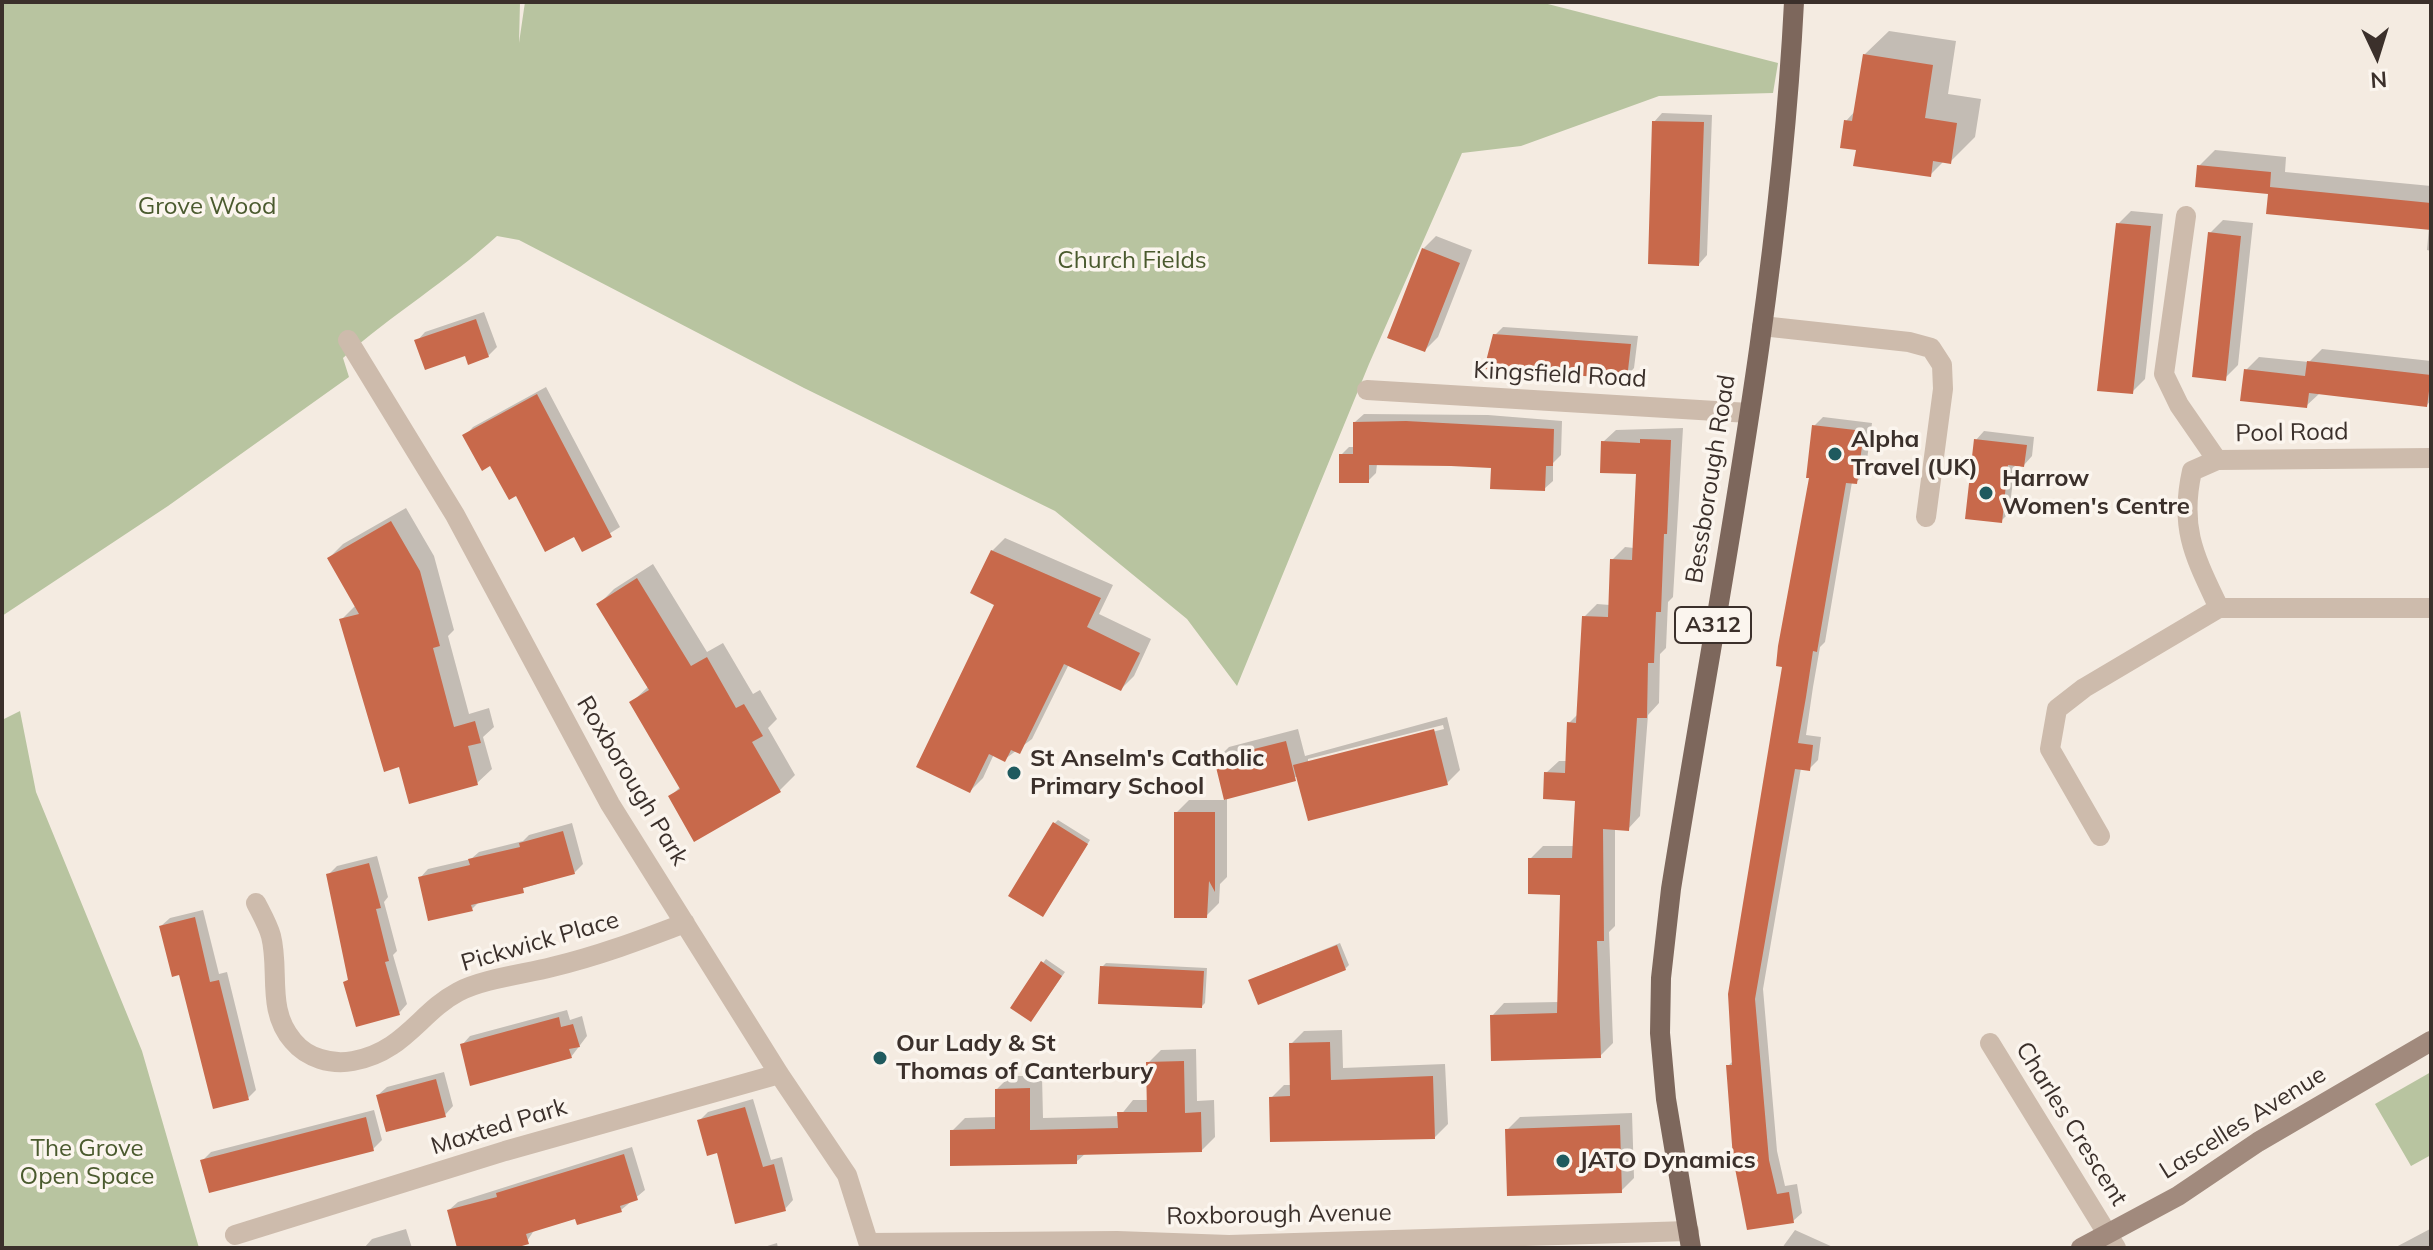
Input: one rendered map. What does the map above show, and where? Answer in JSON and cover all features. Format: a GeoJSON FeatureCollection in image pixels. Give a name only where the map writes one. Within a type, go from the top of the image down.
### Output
{"type":"FeatureCollection","features":[{"type":"Feature","properties":{"kind":"main road","name":"Bessborough Road"},"geometry":{"type":"LineString","coordinates":[[1690,1240],[1666,1099],[1661,978],[1671,889],[1762,326],[1790,85],[1794,2]]}},
{"type":"Feature","properties":{"kind":"street"},"geometry":{"type":"LineString","coordinates":[[2186,216],[2164,374],[2179,405],[2217,460]]}},
{"type":"Feature","properties":{"kind":"street"},"geometry":{"type":"LineString","coordinates":[[1762,326],[1909,342],[1931,348],[1942,365],[1943,389],[1926,517]]}},
{"type":"Feature","properties":{"kind":"street","name":"Roxborough Park"},"geometry":{"type":"LineString","coordinates":[[348,340],[455,515],[610,804],[779,1074],[847,1175],[869,1246]]}},
{"type":"Feature","properties":{"kind":"street","name":"Kingsfield Road"},"geometry":{"type":"LineString","coordinates":[[1367,390],[1749,413]]}},
{"type":"Feature","properties":{"kind":"street","name":"Pool Road"},"geometry":{"type":"LineString","coordinates":[[2219,608],[2190,541],[2184,506],[2192,471],[2217,460],[2431,458]]}},
{"type":"Feature","properties":{"kind":"street"},"geometry":{"type":"LineString","coordinates":[[2100,836],[2050,749],[2057,709],[2084,688],[2219,608],[2431,608]]}},
{"type":"Feature","properties":{"kind":"street","name":"Pickwick Place"},"geometry":{"type":"LineString","coordinates":[[256,903],[271,937],[273,989],[281,1018],[291,1040],[307,1054],[328,1062],[352,1062],[375,1055],[399,1042],[458,992],[620,949],[685,923]]}},
{"type":"Feature","properties":{"kind":"street","name":"Lascelles Avenue"},"geometry":{"type":"LineString","coordinates":[[2081,1248],[2112,1240],[2258,1142],[2431,1041]]}},
{"type":"Feature","properties":{"kind":"street","name":"Charles Crescent"},"geometry":{"type":"LineString","coordinates":[[1990,1043],[2112,1240]]}},
{"type":"Feature","properties":{"kind":"street","name":"Maxted Park"},"geometry":{"type":"LineString","coordinates":[[235,1235],[505,1151],[779,1074]]}},
{"type":"Feature","properties":{"kind":"street","name":"Roxborough Avenue"},"geometry":{"type":"LineString","coordinates":[[869,1246],[1117,1241],[1229,1245],[1690,1240]]}},
{"type":"Feature","properties":{"kind":"green space","name":"Church Fields"},"geometry":{"type":"Polygon","coordinates":[[[2,2],[520,2],[519,43],[525,2],[1540,2],[1778,63],[1773,93],[1659,96],[1521,146],[1462,153],[1369,364],[1237,686],[1187,619],[1055,511],[804,388],[519,240],[497,236],[343,358],[349,377],[168,506],[2,616],[2,2]]]}},
{"type":"Feature","properties":{"kind":"green space","name":"The Grove Open Space"},"geometry":{"type":"Polygon","coordinates":[[[20,711],[36,792],[142,1051],[199,1248],[2,1248],[2,720],[20,711]]]}},
{"type":"Feature","properties":{"kind":"green space"},"geometry":{"type":"Polygon","coordinates":[[[2431,1072],[2431,1155],[2411,1166],[2375,1104],[2431,1072]]]}},
{"type":"Feature","properties":{"kind":"building"},"geometry":{"type":"Polygon","coordinates":[[[1863,54],[1933,65],[1925,118],[1957,123],[1951,164],[1933,161],[1931,177],[1853,166],[1856,150],[1840,148],[1844,120],[1852,121],[1863,54]]]}},
{"type":"Feature","properties":{"kind":"building"},"geometry":{"type":"Polygon","coordinates":[[[1652,121],[1704,122],[1699,266],[1648,264],[1652,121]]]}},
{"type":"Feature","properties":{"kind":"building"},"geometry":{"type":"Polygon","coordinates":[[[2197,165],[2271,172],[2270,187],[2431,203],[2431,230],[2266,214],[2268,194],[2195,187],[2197,165]]]}},
{"type":"Feature","properties":{"kind":"building"},"geometry":{"type":"Polygon","coordinates":[[[2116,223],[2151,226],[2133,394],[2097,391],[2116,223]]]}},
{"type":"Feature","properties":{"kind":"building"},"geometry":{"type":"Polygon","coordinates":[[[2208,232],[2241,236],[2226,381],[2192,377],[2208,232]]]}},
{"type":"Feature","properties":{"kind":"building"},"geometry":{"type":"Polygon","coordinates":[[[1422,248],[1460,263],[1425,352],[1387,338],[1422,248]]]}},
{"type":"Feature","properties":{"kind":"building"},"geometry":{"type":"Polygon","coordinates":[[[476,319],[489,357],[468,365],[465,356],[425,370],[414,340],[476,319]]]}},
{"type":"Feature","properties":{"kind":"building"},"geometry":{"type":"Polygon","coordinates":[[[1493,334],[1631,344],[1627,379],[1484,369],[1493,334]]]}},
{"type":"Feature","properties":{"kind":"building"},"geometry":{"type":"Polygon","coordinates":[[[2307,361],[2431,375],[2427,407],[2309,393],[2307,408],[2240,401],[2244,369],[2305,376],[2307,361]]]}},
{"type":"Feature","properties":{"kind":"building"},"geometry":{"type":"Polygon","coordinates":[[[537,394],[612,537],[582,552],[574,537],[545,552],[516,496],[509,500],[490,466],[482,471],[462,435],[537,394]]]}},
{"type":"Feature","properties":{"kind":"building"},"geometry":{"type":"Polygon","coordinates":[[[1406,421],[1554,429],[1553,466],[1546,466],[1545,491],[1490,489],[1491,468],[1451,466],[1369,465],[1369,483],[1339,483],[1339,454],[1353,454],[1353,422],[1406,421]]]}},
{"type":"Feature","properties":{"kind":"building"},"geometry":{"type":"Polygon","coordinates":[[[1812,425],[1864,431],[1857,484],[1846,483],[1798,743],[1813,745],[1810,771],[1795,769],[1755,999],[1769,1160],[1777,1194],[1789,1192],[1794,1223],[1747,1230],[1733,1158],[1726,1065],[1732,1065],[1728,994],[1782,667],[1776,666],[1778,646],[1809,478],[1806,478],[1812,425]]]}},
{"type":"Feature","properties":{"kind":"building"},"geometry":{"type":"Polygon","coordinates":[[[1640,439],[1671,440],[1667,534],[1664,534],[1661,612],[1656,612],[1654,663],[1648,663],[1647,718],[1637,718],[1629,831],[1603,829],[1604,941],[1597,941],[1601,1058],[1491,1061],[1490,1015],[1557,1013],[1560,895],[1528,894],[1528,858],[1572,858],[1575,801],[1543,799],[1544,772],[1565,773],[1567,722],[1576,723],[1582,616],[1608,617],[1610,559],[1632,560],[1636,474],[1600,473],[1601,441],[1640,443],[1640,439]]]}},
{"type":"Feature","properties":{"kind":"building","name":"Harrow Women's Centre"},"geometry":{"type":"Polygon","coordinates":[[[1974,439],[2027,445],[2024,467],[2008,465],[2002,523],[1965,519],[1974,439]]]}},
{"type":"Feature","properties":{"kind":"building"},"geometry":{"type":"Polygon","coordinates":[[[391,521],[420,571],[440,646],[433,648],[454,727],[475,721],[481,743],[468,746],[478,785],[409,804],[399,767],[384,772],[339,619],[359,614],[327,558],[391,521]]]}},
{"type":"Feature","properties":{"kind":"building"},"geometry":{"type":"Polygon","coordinates":[[[991,550],[1101,598],[1087,627],[1140,653],[1121,691],[1064,664],[1020,754],[1011,750],[1005,762],[989,754],[970,793],[916,767],[994,605],[970,593],[991,550]]]}},
{"type":"Feature","properties":{"kind":"building"},"geometry":{"type":"Polygon","coordinates":[[[637,578],[691,666],[707,657],[736,708],[744,704],[763,736],[752,742],[781,792],[694,842],[668,796],[680,789],[629,702],[649,690],[596,604],[637,578]]]}},
{"type":"Feature","properties":{"kind":"building"},"geometry":{"type":"Polygon","coordinates":[[[1434,729],[1448,785],[1308,821],[1293,765],[1434,729]]]}},
{"type":"Feature","properties":{"kind":"building"},"geometry":{"type":"Polygon","coordinates":[[[1286,741],[1296,781],[1224,800],[1214,759],[1286,741]]]}},
{"type":"Feature","properties":{"kind":"building"},"geometry":{"type":"Polygon","coordinates":[[[1174,812],[1215,812],[1215,892],[1209,881],[1207,918],[1174,918],[1174,812]]]}},
{"type":"Feature","properties":{"kind":"building"},"geometry":{"type":"Polygon","coordinates":[[[1053,822],[1088,844],[1043,917],[1008,896],[1053,822]]]}},
{"type":"Feature","properties":{"kind":"building"},"geometry":{"type":"Polygon","coordinates":[[[563,831],[575,874],[523,888],[524,893],[471,905],[473,911],[428,921],[418,877],[470,865],[468,859],[520,847],[519,843],[563,831]]]}},
{"type":"Feature","properties":{"kind":"building"},"geometry":{"type":"Polygon","coordinates":[[[369,863],[381,908],[376,909],[389,961],[385,962],[400,1015],[356,1027],[343,982],[348,980],[326,874],[369,863]]]}},
{"type":"Feature","properties":{"kind":"building"},"geometry":{"type":"Polygon","coordinates":[[[195,917],[210,982],[219,980],[249,1100],[213,1109],[179,975],[172,977],[159,926],[195,917]]]}},
{"type":"Feature","properties":{"kind":"building"},"geometry":{"type":"Polygon","coordinates":[[[1337,945],[1346,970],[1258,1005],[1248,980],[1337,945]]]}},
{"type":"Feature","properties":{"kind":"building"},"geometry":{"type":"Polygon","coordinates":[[[1041,961],[1062,976],[1031,1022],[1010,1008],[1041,961]]]}},
{"type":"Feature","properties":{"kind":"building"},"geometry":{"type":"Polygon","coordinates":[[[1100,966],[1204,971],[1202,1008],[1098,1004],[1100,966]]]}},
{"type":"Feature","properties":{"kind":"building"},"geometry":{"type":"Polygon","coordinates":[[[559,1017],[561,1027],[573,1024],[580,1047],[569,1049],[572,1058],[470,1086],[460,1044],[559,1017]]]}},
{"type":"Feature","properties":{"kind":"building"},"geometry":{"type":"Polygon","coordinates":[[[1330,1042],[1331,1080],[1433,1076],[1435,1139],[1270,1142],[1269,1097],[1290,1096],[1289,1043],[1330,1042]]]}},
{"type":"Feature","properties":{"kind":"building"},"geometry":{"type":"Polygon","coordinates":[[[1184,1061],[1185,1113],[1201,1112],[1202,1152],[1077,1155],[1077,1164],[950,1166],[950,1130],[995,1129],[995,1089],[1030,1088],[1030,1130],[1118,1128],[1117,1112],[1147,1112],[1146,1062],[1184,1061]]]}},
{"type":"Feature","properties":{"kind":"building"},"geometry":{"type":"Polygon","coordinates":[[[436,1079],[446,1117],[386,1132],[376,1095],[436,1079]]]}},
{"type":"Feature","properties":{"kind":"building"},"geometry":{"type":"Polygon","coordinates":[[[745,1107],[763,1167],[774,1164],[786,1211],[735,1224],[717,1153],[707,1156],[697,1120],[745,1107]]]}},
{"type":"Feature","properties":{"kind":"building"},"geometry":{"type":"Polygon","coordinates":[[[366,1117],[374,1151],[209,1193],[200,1160],[366,1117]]]}},
{"type":"Feature","properties":{"kind":"building","name":"JATO Dynamics"},"geometry":{"type":"Polygon","coordinates":[[[1620,1125],[1622,1193],[1507,1196],[1505,1129],[1620,1125]]]}},
{"type":"Feature","properties":{"kind":"building"},"geometry":{"type":"Polygon","coordinates":[[[624,1154],[638,1200],[620,1206],[622,1212],[577,1225],[575,1219],[526,1234],[529,1244],[515,1248],[457,1248],[447,1210],[497,1197],[496,1193],[624,1154]]]}},
{"type":"Feature","properties":{"kind":"place","name":"Alpha Travel (UK)"},"geometry":{"type":"Point","coordinates":[1835,454]}},
{"type":"Feature","properties":{"kind":"place","name":"Harrow Women's Centre"},"geometry":{"type":"Point","coordinates":[1986,493]}},
{"type":"Feature","properties":{"kind":"place","name":"St Anselm's Catholic Primary School"},"geometry":{"type":"Point","coordinates":[1014,773]}},
{"type":"Feature","properties":{"kind":"place","name":"Our Lady & St Thomas of Canterbury"},"geometry":{"type":"Point","coordinates":[880,1058]}},
{"type":"Feature","properties":{"kind":"place","name":"JATO Dynamics"},"geometry":{"type":"Point","coordinates":[1563,1161]}},
{"type":"Feature","properties":{"kind":"park label","name":"Grove Wood"},"geometry":{"type":"Point","coordinates":[207,207]}}]}
